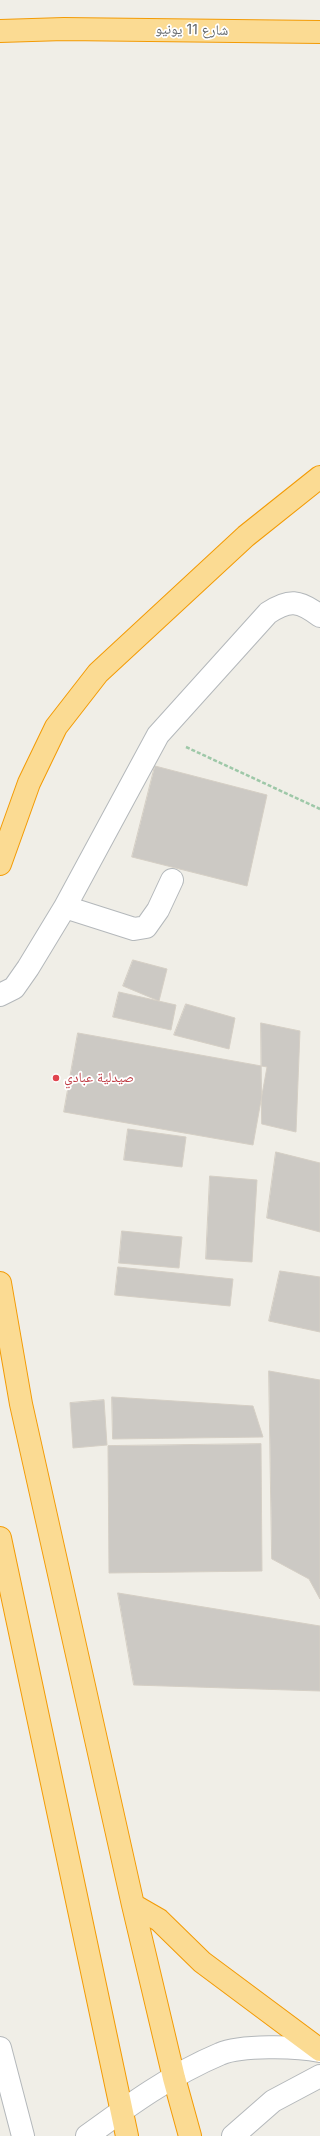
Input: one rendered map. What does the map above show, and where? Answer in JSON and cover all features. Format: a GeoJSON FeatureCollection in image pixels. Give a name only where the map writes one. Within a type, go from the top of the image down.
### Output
{"type":"FeatureCollection","features":[{"type":"Feature","properties":{"kind":"highway","name":"شارع 11 يونيو"},"geometry":{"type":"LineString","coordinates":[[0,31],[64,29],[320,32]]}},
{"type":"Feature","properties":{"kind":"highway"},"geometry":{"type":"LineString","coordinates":[[0,864],[29,783],[56,727],[98,673],[246,536],[320,477]]}},
{"type":"Feature","properties":{"kind":"highway"},"geometry":{"type":"LineString","coordinates":[[0,1283],[21,1404],[133,1905],[174,2078],[190,2136]]}},
{"type":"Feature","properties":{"kind":"highway"},"geometry":{"type":"LineString","coordinates":[[0,1538],[127,2136]]}},
{"type":"Feature","properties":{"kind":"highway"},"geometry":{"type":"LineString","coordinates":[[133,1905],[159,1920],[202,1962],[320,2050]]}},
{"type":"Feature","properties":{"kind":"street"},"geometry":{"type":"LineString","coordinates":[[0,995],[14,988],[28,968],[65,907],[158,735],[268,614],[283,603],[301,604],[320,616]]}},
{"type":"Feature","properties":{"kind":"street"},"geometry":{"type":"LineString","coordinates":[[65,907],[134,929],[146,926],[158,910],[172,880]]}},
{"type":"Feature","properties":{"kind":"street"},"geometry":{"type":"LineString","coordinates":[[87,2136],[174,2078],[220,2054],[237,2050],[281,2047],[320,2050]]}},
{"type":"Feature","properties":{"kind":"street"},"geometry":{"type":"LineString","coordinates":[[0,2048],[23,2136]]}},
{"type":"Feature","properties":{"kind":"street"},"geometry":{"type":"LineString","coordinates":[[233,2136],[273,2101],[320,2076]]}},
{"type":"Feature","properties":{"kind":"path"},"geometry":{"type":"LineString","coordinates":[[158,735],[320,809]]}},
{"type":"Feature","properties":{"kind":"building"},"geometry":{"type":"Polygon","coordinates":[[[155,766],[267,795],[247,886],[132,857],[155,766]]]}},
{"type":"Feature","properties":{"kind":"building"},"geometry":{"type":"Polygon","coordinates":[[[133,960],[167,969],[159,1001],[123,986],[133,960]]]}},
{"type":"Feature","properties":{"kind":"building"},"geometry":{"type":"Polygon","coordinates":[[[119,992],[176,1005],[171,1030],[113,1017],[119,992]]]}},
{"type":"Feature","properties":{"kind":"building"},"geometry":{"type":"Polygon","coordinates":[[[186,1004],[235,1018],[229,1049],[174,1035],[186,1004]]]}},
{"type":"Feature","properties":{"kind":"building"},"geometry":{"type":"Polygon","coordinates":[[[261,1023],[300,1031],[296,1132],[262,1124],[261,1023]]]}},
{"type":"Feature","properties":{"kind":"building"},"geometry":{"type":"Polygon","coordinates":[[[78,1033],[267,1067],[253,1145],[64,1112],[78,1033]]]}},
{"type":"Feature","properties":{"kind":"building"},"geometry":{"type":"Polygon","coordinates":[[[128,1129],[186,1137],[182,1167],[124,1160],[128,1129]]]}},
{"type":"Feature","properties":{"kind":"building"},"geometry":{"type":"Polygon","coordinates":[[[276,1152],[320,1163],[320,1232],[267,1218],[276,1152]]]}},
{"type":"Feature","properties":{"kind":"building"},"geometry":{"type":"Polygon","coordinates":[[[210,1176],[257,1180],[252,1262],[206,1259],[210,1176]]]}},
{"type":"Feature","properties":{"kind":"building"},"geometry":{"type":"Polygon","coordinates":[[[122,1231],[182,1237],[179,1268],[119,1263],[122,1231]]]}},
{"type":"Feature","properties":{"kind":"building"},"geometry":{"type":"Polygon","coordinates":[[[118,1267],[233,1279],[230,1306],[115,1295],[118,1267]]]}},
{"type":"Feature","properties":{"kind":"building"},"geometry":{"type":"Polygon","coordinates":[[[280,1271],[320,1277],[320,1332],[269,1321],[280,1271]]]}},
{"type":"Feature","properties":{"kind":"building"},"geometry":{"type":"Polygon","coordinates":[[[269,1371],[320,1380],[320,1599],[309,1579],[272,1559],[269,1371]]]}},
{"type":"Feature","properties":{"kind":"building"},"geometry":{"type":"Polygon","coordinates":[[[112,1397],[253,1406],[263,1437],[113,1439],[112,1397]]]}},
{"type":"Feature","properties":{"kind":"building"},"geometry":{"type":"Polygon","coordinates":[[[104,1400],[107,1445],[73,1448],[70,1403],[104,1400]]]}},
{"type":"Feature","properties":{"kind":"building"},"geometry":{"type":"Polygon","coordinates":[[[261,1444],[262,1571],[109,1573],[108,1446],[261,1444]]]}},
{"type":"Feature","properties":{"kind":"building"},"geometry":{"type":"Polygon","coordinates":[[[118,1593],[320,1626],[320,1691],[134,1685],[118,1593]]]}},
{"type":"Feature","properties":{"kind":"place","name":"صيدلية عبادي"},"geometry":{"type":"Point","coordinates":[56,1078]}}]}
